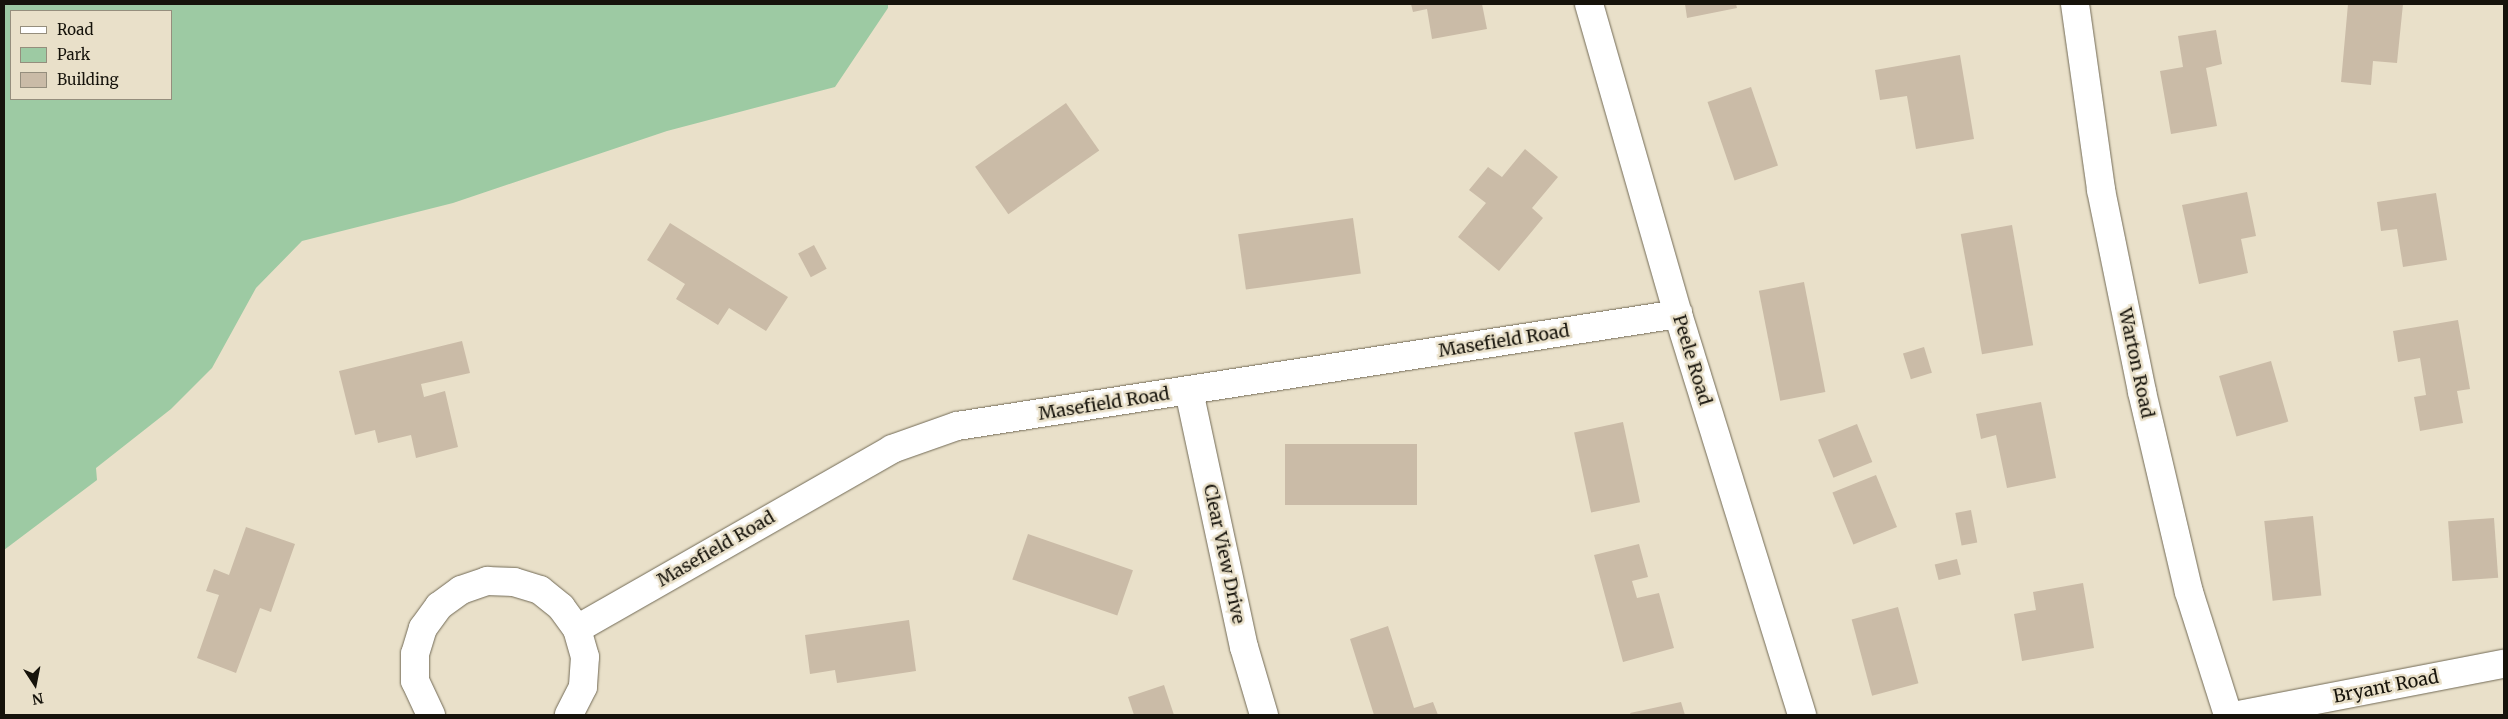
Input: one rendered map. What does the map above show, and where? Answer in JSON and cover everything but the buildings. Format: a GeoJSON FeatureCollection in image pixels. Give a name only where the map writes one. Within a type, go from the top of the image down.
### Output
{"type":"FeatureCollection","features":[{"type":"Feature","properties":{"kind":"street","name":"Peele Road"},"geometry":{"type":"LineString","coordinates":[[1589,4],[1678,314],[1802,715]]}},
{"type":"Feature","properties":{"kind":"street","name":"Warton Road"},"geometry":{"type":"LineString","coordinates":[[2075,4],[2101,190],[2140,382],[2189,592],[2228,715]]}},
{"type":"Feature","properties":{"kind":"street","name":"Masefield Road"},"geometry":{"type":"LineString","coordinates":[[577,630],[892,449],[957,426],[1678,314]]}},
{"type":"Feature","properties":{"kind":"street","name":"Clear View Drive"},"geometry":{"type":"LineString","coordinates":[[1189,391],[1244,648],[1264,715]]}},
{"type":"Feature","properties":{"kind":"street"},"geometry":{"type":"LineString","coordinates":[[431,715],[415,682],[415,654],[423,628],[439,606],[461,590],[496,581],[514,582],[540,590],[562,607],[577,630],[585,658],[583,687],[570,715]]}},
{"type":"Feature","properties":{"kind":"street","name":"Bryant Road"},"geometry":{"type":"LineString","coordinates":[[2238,715],[2504,664]]}},
{"type":"Feature","properties":{"kind":"green space"},"geometry":{"type":"Polygon","coordinates":[[[4,4],[888,4],[888,8],[835,87],[667,131],[453,203],[302,241],[256,288],[212,368],[171,409],[96,468],[97,480],[4,550],[4,4]]]}}]}
